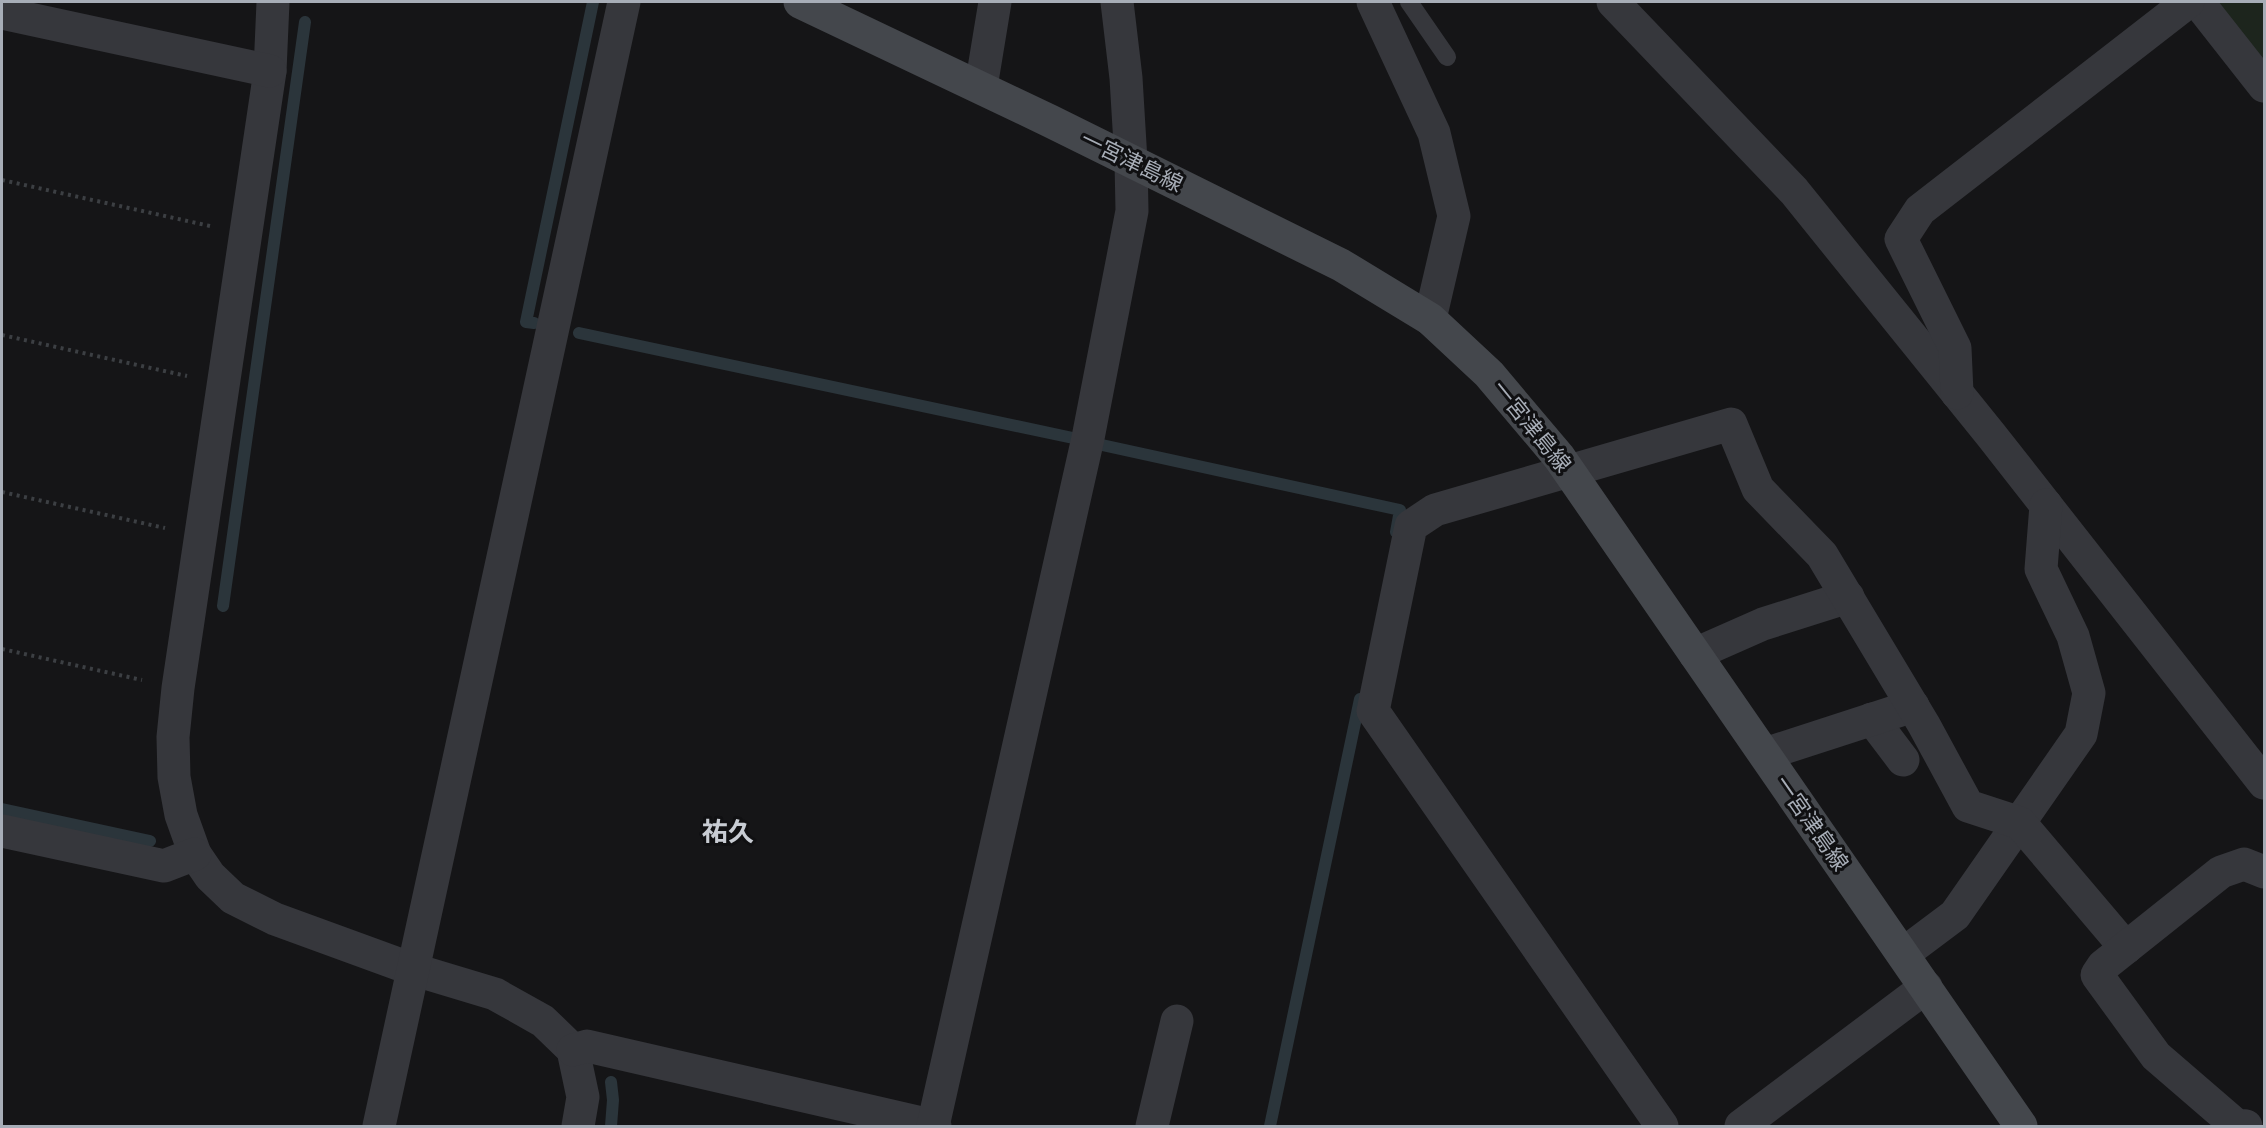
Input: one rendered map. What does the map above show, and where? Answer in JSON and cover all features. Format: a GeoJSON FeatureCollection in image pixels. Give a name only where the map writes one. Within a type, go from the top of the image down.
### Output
{"type":"FeatureCollection","features":[{"type":"Feature","properties":{"kind":"main road","name":"一宮津島線"},"geometry":{"type":"LineString","coordinates":[[800,2],[981,87],[1341,265],[1430,319],[1490,374],[1559,457],[2021,1126]]}},
{"type":"Feature","properties":{"kind":"street"},"geometry":{"type":"LineString","coordinates":[[273,2],[270,71],[178,688],[173,737],[174,777],[181,815],[195,854],[210,876],[233,898],[275,919],[412,969],[495,994],[543,1021],[573,1050],[583,1097],[578,1126]]}},
{"type":"Feature","properties":{"kind":"street"},"geometry":{"type":"LineString","coordinates":[[379,1126],[624,2]]}},
{"type":"Feature","properties":{"kind":"street"},"geometry":{"type":"LineString","coordinates":[[981,87],[995,2]]}},
{"type":"Feature","properties":{"kind":"street"},"geometry":{"type":"LineString","coordinates":[[573,1050],[587,1046],[934,1126],[1088,438],[1132,211],[1126,78],[1117,2]]}},
{"type":"Feature","properties":{"kind":"street"},"geometry":{"type":"LineString","coordinates":[[1372,2],[1434,134],[1454,216],[1430,319]]}},
{"type":"Feature","properties":{"kind":"street"},"geometry":{"type":"LineString","coordinates":[[1612,2],[1794,191],[2265,783]]}},
{"type":"Feature","properties":{"kind":"street"},"geometry":{"type":"LineString","coordinates":[[1957,393],[1955,348],[1901,239],[1920,210],[2188,2]]}},
{"type":"Feature","properties":{"kind":"street"},"geometry":{"type":"LineString","coordinates":[[2198,2],[2265,86]]}},
{"type":"Feature","properties":{"kind":"street"},"geometry":{"type":"LineString","coordinates":[[2,13],[270,71]]}},
{"type":"Feature","properties":{"kind":"street"},"geometry":{"type":"LineString","coordinates":[[1662,1126],[1373,711],[1411,526],[1435,510],[1731,424],[1758,489],[1822,555],[1913,706],[1968,806],[2020,823],[2126,948]]}},
{"type":"Feature","properties":{"kind":"street"},"geometry":{"type":"LineString","coordinates":[[1903,954],[1955,915],[2081,734],[2089,693],[2073,636],[2041,569],[2046,505]]}},
{"type":"Feature","properties":{"kind":"street"},"geometry":{"type":"LineString","coordinates":[[1695,654],[1763,624],[1848,597]]}},
{"type":"Feature","properties":{"kind":"street"},"geometry":{"type":"LineString","coordinates":[[1765,754],[1913,706]]}},
{"type":"Feature","properties":{"kind":"street"},"geometry":{"type":"LineString","coordinates":[[1872,719],[1903,760]]}},
{"type":"Feature","properties":{"kind":"street"},"geometry":{"type":"LineString","coordinates":[[2,831],[164,866],[195,854]]}},
{"type":"Feature","properties":{"kind":"street"},"geometry":{"type":"LineString","coordinates":[[2246,1126],[2236,1125],[2156,1056],[2097,975],[2103,966],[2221,872],[2244,864],[2265,872]]}},
{"type":"Feature","properties":{"kind":"street"},"geometry":{"type":"LineString","coordinates":[[1741,1126],[1926,987]]}},
{"type":"Feature","properties":{"kind":"street"},"geometry":{"type":"LineString","coordinates":[[1152,1126],[1177,1021]]}},
{"type":"Feature","properties":{"kind":"street"},"geometry":{"type":"LineString","coordinates":[[2258,1126],[2265,1123]]}},
{"type":"Feature","properties":{"kind":"lane"},"geometry":{"type":"LineString","coordinates":[[1409,2],[1447,57]]}},
{"type":"Feature","properties":{"kind":"path"},"geometry":{"type":"LineString","coordinates":[[2,180],[246,234]]}},
{"type":"Feature","properties":{"kind":"path"},"geometry":{"type":"LineString","coordinates":[[2,335],[223,384]]}},
{"type":"Feature","properties":{"kind":"path"},"geometry":{"type":"LineString","coordinates":[[2,492],[201,536]]}},
{"type":"Feature","properties":{"kind":"path"},"geometry":{"type":"LineString","coordinates":[[2,648],[178,688]]}},
{"type":"Feature","properties":{"kind":"shaded area"},"geometry":{"type":"Polygon","coordinates":[[[2213,2],[2264,2],[2264,68],[2213,2]]]}},
{"type":"Feature","properties":{"kind":"waterway"},"geometry":{"type":"LineString","coordinates":[[534,323],[526,322],[593,2]]}},
{"type":"Feature","properties":{"kind":"waterway"},"geometry":{"type":"LineString","coordinates":[[223,606],[305,22]]}},
{"type":"Feature","properties":{"kind":"waterway"},"geometry":{"type":"LineString","coordinates":[[579,333],[1073,438]]}},
{"type":"Feature","properties":{"kind":"waterway"},"geometry":{"type":"LineString","coordinates":[[1102,445],[1400,510],[1396,532]]}},
{"type":"Feature","properties":{"kind":"waterway"},"geometry":{"type":"LineString","coordinates":[[1270,1126],[1360,699]]}},
{"type":"Feature","properties":{"kind":"waterway"},"geometry":{"type":"LineString","coordinates":[[2,809],[150,841]]}},
{"type":"Feature","properties":{"kind":"waterway"},"geometry":{"type":"LineString","coordinates":[[611,1082],[613,1100],[611,1126]]}},
{"type":"Feature","properties":{"kind":"district","name":"祐久"},"geometry":{"type":"Point","coordinates":[728,832]}}]}
